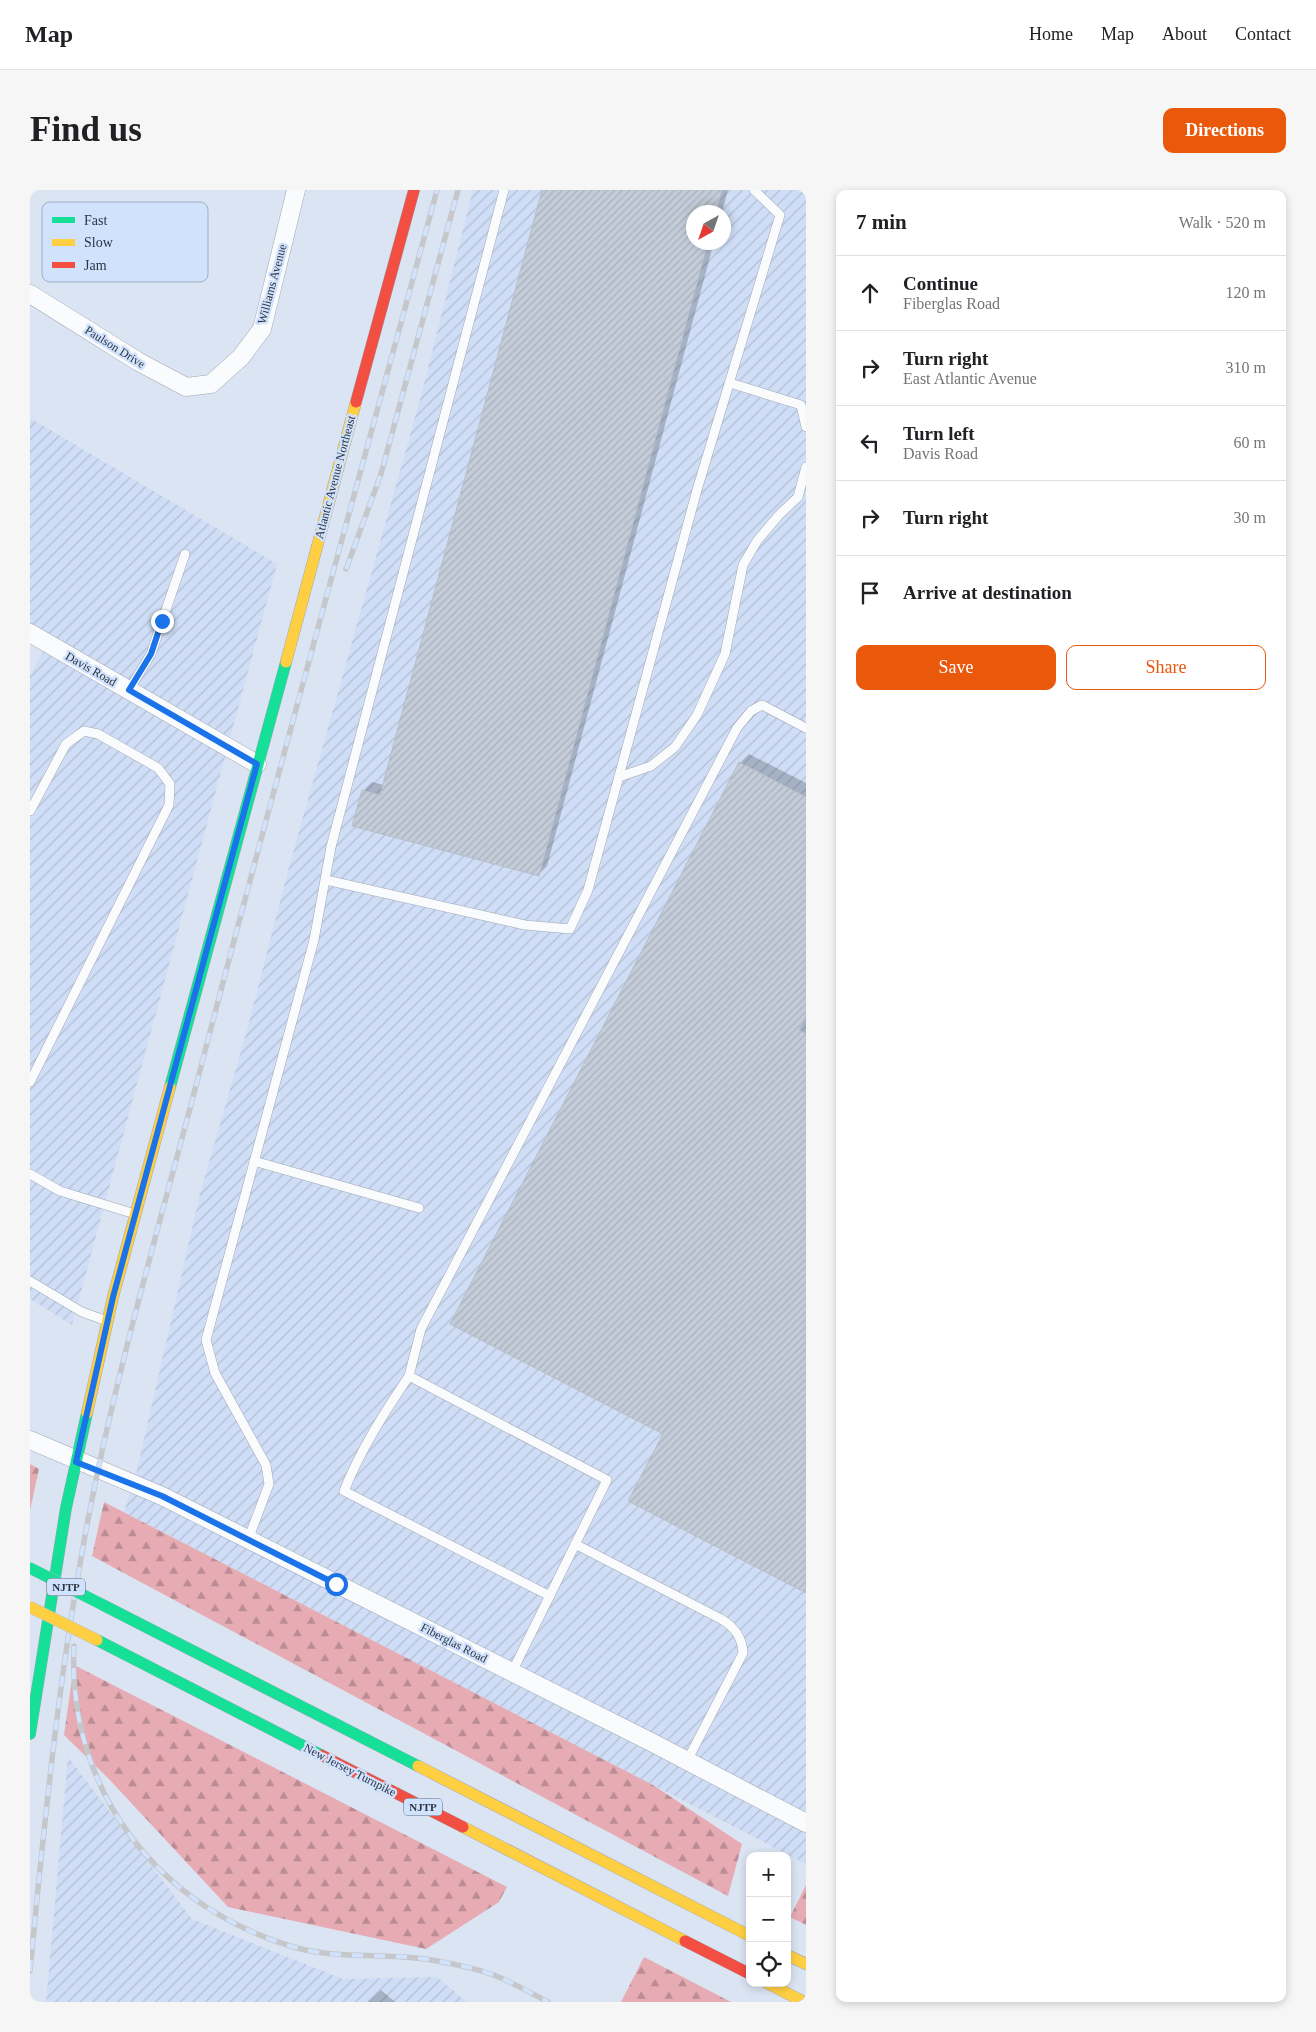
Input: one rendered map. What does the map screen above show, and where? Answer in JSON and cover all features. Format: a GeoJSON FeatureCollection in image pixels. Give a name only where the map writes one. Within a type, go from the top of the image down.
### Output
{"type":"FeatureCollection","features":[{"type":"Feature","properties":{"kind":"main road","name":"Atlantic Avenue Northeast"},"geometry":{"type":"LineString","coordinates":[[30,1734],[55,1576],[76,1462],[107,1322],[414,190]]}},
{"type":"Feature","properties":{"kind":"main road","name":"NJTP"},"geometry":{"type":"LineString","coordinates":[[30,1568],[746,1934]]}},
{"type":"Feature","properties":{"kind":"main road","name":"New Jersey Turnpike"},"geometry":{"type":"LineString","coordinates":[[30,1607],[746,1972]]}},
{"type":"Feature","properties":{"kind":"main road"},"geometry":{"type":"LineString","coordinates":[[791,1957],[806,1964]]}},
{"type":"Feature","properties":{"kind":"main road"},"geometry":{"type":"LineString","coordinates":[[775,1987],[804,2002]]}},
{"type":"Feature","properties":{"kind":"street","name":"Williams Avenue"},"geometry":{"type":"LineString","coordinates":[[204,385],[211,384],[241,357],[262,328],[296,190]]}},
{"type":"Feature","properties":{"kind":"street","name":"Paulson Drive"},"geometry":{"type":"LineString","coordinates":[[30,294],[139,362],[186,387],[204,385]]}},
{"type":"Feature","properties":{"kind":"street","name":"Davis Road"},"geometry":{"type":"LineString","coordinates":[[30,633],[257,764]]}},
{"type":"Feature","properties":{"kind":"street","name":"Fiberglas Road"},"geometry":{"type":"LineString","coordinates":[[30,1440],[76,1462],[162,1496],[512,1672],[806,1823]]}},
{"type":"Feature","properties":{"kind":"lane"},"geometry":{"type":"LineString","coordinates":[[248,1540],[269,1484],[266,1465],[216,1373],[206,1340],[314,940],[331,847],[504,190]]}},
{"type":"Feature","properties":{"kind":"lane"},"geometry":{"type":"LineString","coordinates":[[326,880],[525,926],[570,930],[588,890],[698,490],[780,215],[754,190]]}},
{"type":"Feature","properties":{"kind":"lane"},"geometry":{"type":"LineString","coordinates":[[730,383],[802,405],[806,427]]}},
{"type":"Feature","properties":{"kind":"lane"},"geometry":{"type":"LineString","coordinates":[[619,777],[651,766],[675,747],[697,715],[725,654],[743,565],[757,541],[798,496],[806,467]]}},
{"type":"Feature","properties":{"kind":"lane"},"geometry":{"type":"LineString","coordinates":[[129,690],[151,654],[185,554]]}},
{"type":"Feature","properties":{"kind":"lane"},"geometry":{"type":"LineString","coordinates":[[550,1596],[344,1491],[356,1462],[374,1428],[409,1376],[421,1329],[737,728],[751,711],[762,705],[806,728]]}},
{"type":"Feature","properties":{"kind":"lane"},"geometry":{"type":"LineString","coordinates":[[30,811],[66,744],[84,731],[98,734],[158,768],[170,784],[169,804],[30,1082]]}},
{"type":"Feature","properties":{"kind":"lane"},"geometry":{"type":"LineString","coordinates":[[254,1161],[419,1208]]}},
{"type":"Feature","properties":{"kind":"lane"},"geometry":{"type":"LineString","coordinates":[[30,1174],[60,1191],[135,1214]]}},
{"type":"Feature","properties":{"kind":"lane"},"geometry":{"type":"LineString","coordinates":[[30,1280],[82,1312],[107,1322]]}},
{"type":"Feature","properties":{"kind":"lane"},"geometry":{"type":"LineString","coordinates":[[409,1376],[606,1480],[512,1672]]}},
{"type":"Feature","properties":{"kind":"lane"},"geometry":{"type":"LineString","coordinates":[[575,1544],[726,1622],[732,1626],[742,1642],[743,1653],[687,1761]]}},
{"type":"Feature","properties":{"kind":"shaded area"},"geometry":{"type":"Polygon","coordinates":[[[473,190],[806,190],[806,1864],[791,1856],[791,1852],[783,1852],[124,1512],[137,1470],[200,1194],[247,1030],[289,867],[421,396],[473,190]]]}},
{"type":"Feature","properties":{"kind":"shaded area"},"geometry":{"type":"Polygon","coordinates":[[[30,418],[277,564],[72,1325],[30,1299],[30,676],[47,644],[30,634],[30,418]]]}},
{"type":"Feature","properties":{"kind":"shaded area"},"geometry":{"type":"Polygon","coordinates":[[[68,1757],[192,1919],[343,1979],[437,1977],[467,2002],[46,2002],[68,1757]]]}},
{"type":"Feature","properties":{"kind":"green space"},"geometry":{"type":"Polygon","coordinates":[[[30,1464],[39,1469],[30,1510],[30,1464]]]}},
{"type":"Feature","properties":{"kind":"green space"},"geometry":{"type":"Polygon","coordinates":[[[104,1502],[653,1785],[742,1844],[728,1896],[92,1556],[104,1502]]]}},
{"type":"Feature","properties":{"kind":"green space"},"geometry":{"type":"Polygon","coordinates":[[[74,1665],[507,1887],[499,1902],[426,1949],[228,1907],[108,1778],[64,1735],[74,1665]]]}},
{"type":"Feature","properties":{"kind":"green space"},"geometry":{"type":"Polygon","coordinates":[[[806,1885],[806,1925],[791,1918],[806,1885]]]}},
{"type":"Feature","properties":{"kind":"green space"},"geometry":{"type":"Polygon","coordinates":[[[644,1957],[731,2002],[621,2002],[644,1957]]]}},
{"type":"Feature","properties":{"kind":"building"},"geometry":{"type":"Polygon","coordinates":[[[542,190],[722,190],[718,205],[686,205],[686,250],[706,250],[539,876],[352,826],[362,790],[380,795],[542,190]]]}},
{"type":"Feature","properties":{"kind":"building"},"geometry":{"type":"Polygon","coordinates":[[[739,762],[806,797],[806,1016],[799,1030],[806,1034],[806,1593],[628,1501],[663,1434],[450,1324],[739,762]]]}},
{"type":"Feature","properties":{"kind":"railway"},"geometry":{"type":"LineString","coordinates":[[30,1971],[49,1782],[65,1657],[86,1532],[109,1421],[146,1273],[257,856],[437,190]]}},
{"type":"Feature","properties":{"kind":"railway"},"geometry":{"type":"LineString","coordinates":[[346,569],[381,474],[458,190]]}},
{"type":"Feature","properties":{"kind":"railway"},"geometry":{"type":"LineString","coordinates":[[74,1646],[76,1699],[86,1749],[105,1795],[131,1837],[164,1874],[203,1905],[248,1930],[297,1948],[329,1954],[409,1957],[454,1964],[483,1971],[501,1978],[548,2002]]}},
{"type":"Feature","properties":{"kind":"traffic: fast"},"geometry":{"type":"LineString","coordinates":[[170,1087],[286,662]]}},
{"type":"Feature","properties":{"kind":"traffic: fast"},"geometry":{"type":"LineString","coordinates":[[30,1734],[66,1508],[87,1413]]}},
{"type":"Feature","properties":{"kind":"traffic: fast"},"geometry":{"type":"LineString","coordinates":[[30,1568],[103,1605]]}},
{"type":"Feature","properties":{"kind":"traffic: fast"},"geometry":{"type":"LineString","coordinates":[[103,1605],[418,1766]]}},
{"type":"Feature","properties":{"kind":"traffic: fast"},"geometry":{"type":"LineString","coordinates":[[97,1640],[321,1755]]}},
{"type":"Feature","properties":{"kind":"traffic: slow"},"geometry":{"type":"LineString","coordinates":[[286,662],[356,402]]}},
{"type":"Feature","properties":{"kind":"traffic: slow"},"geometry":{"type":"LineString","coordinates":[[87,1413],[113,1297],[170,1087]]}},
{"type":"Feature","properties":{"kind":"traffic: slow"},"geometry":{"type":"LineString","coordinates":[[30,1607],[97,1640]]}},
{"type":"Feature","properties":{"kind":"traffic: slow"},"geometry":{"type":"LineString","coordinates":[[418,1766],[746,1934]]}},
{"type":"Feature","properties":{"kind":"traffic: slow"},"geometry":{"type":"LineString","coordinates":[[463,1827],[685,1941]]}},
{"type":"Feature","properties":{"kind":"traffic: slow"},"geometry":{"type":"LineString","coordinates":[[791,1957],[806,1964]]}},
{"type":"Feature","properties":{"kind":"traffic: slow"},"geometry":{"type":"LineString","coordinates":[[775,1987],[804,2002]]}},
{"type":"Feature","properties":{"kind":"traffic: jam"},"geometry":{"type":"LineString","coordinates":[[356,402],[414,190]]}},
{"type":"Feature","properties":{"kind":"traffic: jam"},"geometry":{"type":"LineString","coordinates":[[321,1755],[463,1827]]}},
{"type":"Feature","properties":{"kind":"traffic: jam"},"geometry":{"type":"LineString","coordinates":[[685,1941],[746,1972]]}},
{"type":"Feature","properties":{"kind":"route"},"geometry":{"type":"LineString","coordinates":[[162,621],[151,654],[129,690],[257,764],[113,1297],[76,1462],[162,1496],[336,1584]]}}]}
